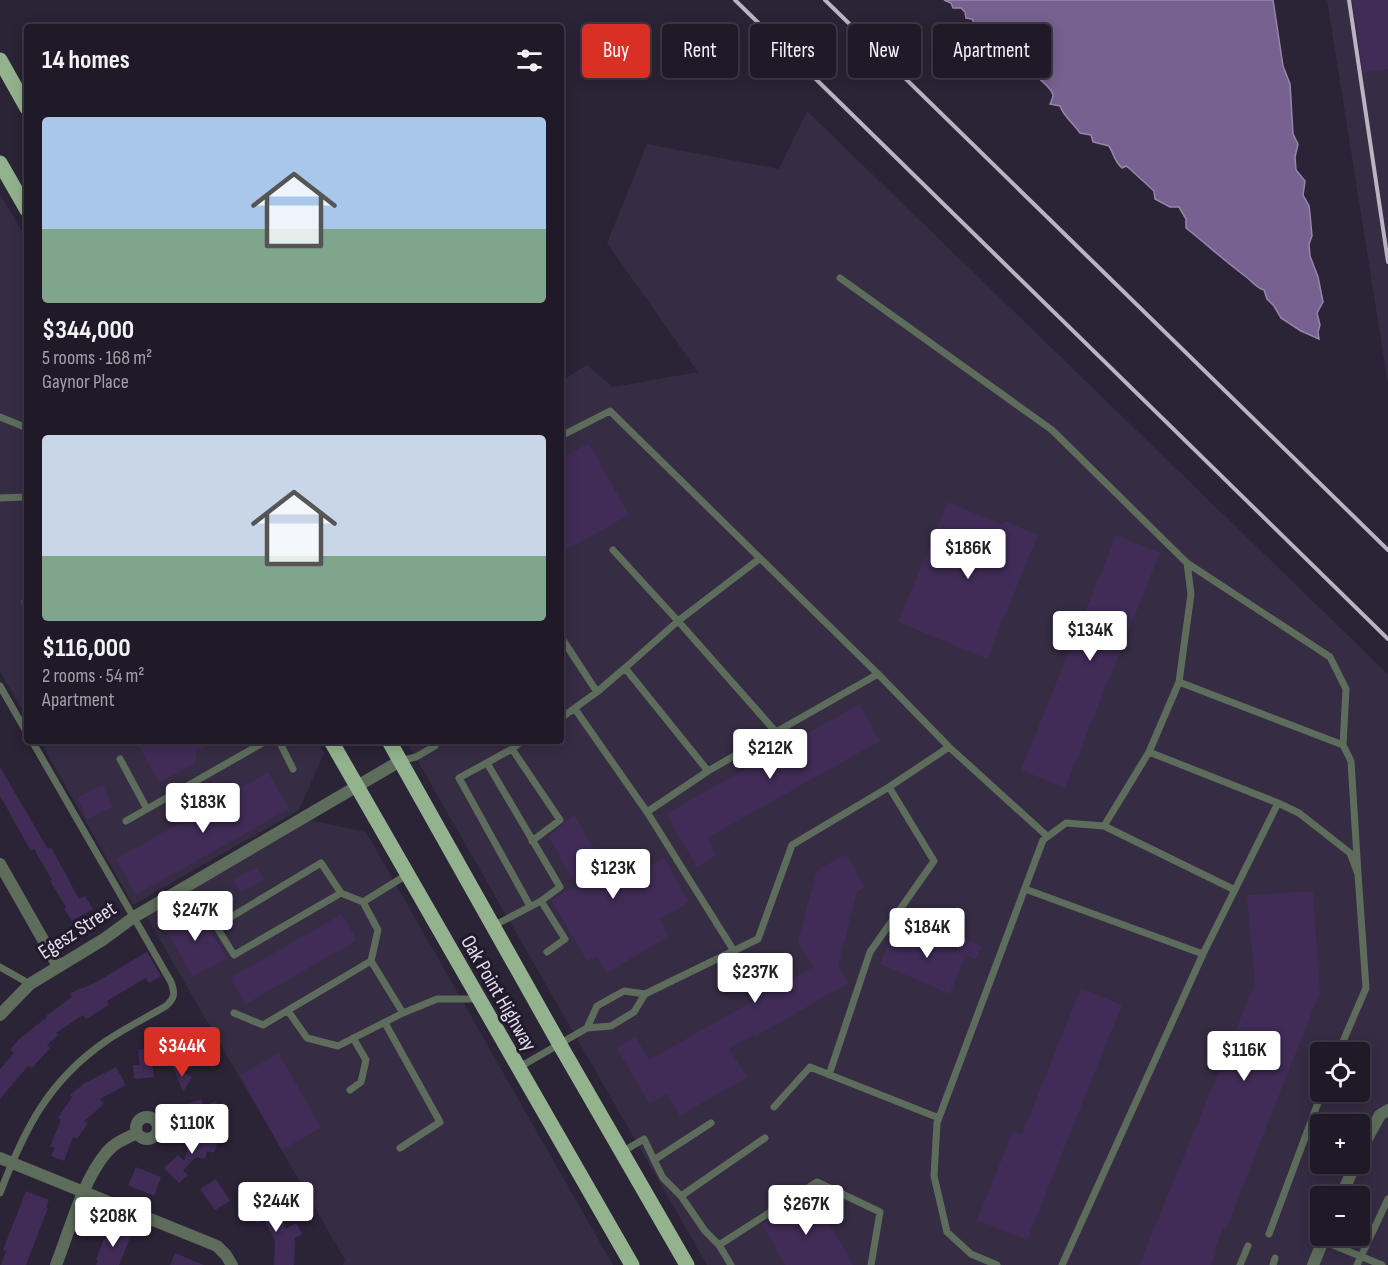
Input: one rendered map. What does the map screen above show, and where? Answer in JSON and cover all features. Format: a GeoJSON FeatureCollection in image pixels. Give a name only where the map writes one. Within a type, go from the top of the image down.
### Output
{"type":"FeatureCollection","features":[{"type":"Feature","properties":{"kind":"main road"},"geometry":{"type":"LineString","coordinates":[[0,60],[24,103]]}},
{"type":"Feature","properties":{"kind":"main road"},"geometry":{"type":"LineString","coordinates":[[0,163],[24,205]]}},
{"type":"Feature","properties":{"kind":"main road","name":"Oak Point Highway"},"geometry":{"type":"LineString","coordinates":[[333,744],[632,1265]]}},
{"type":"Feature","properties":{"kind":"main road","name":"Oak Point Highway"},"geometry":{"type":"LineString","coordinates":[[391,744],[687,1265]]}},
{"type":"Feature","properties":{"kind":"street","name":"Egesz Street"},"geometry":{"type":"LineString","coordinates":[[0,1014],[30,984],[104,939],[134,917],[400,761]]}},
{"type":"Feature","properties":{"kind":"street"},"geometry":{"type":"LineString","coordinates":[[0,864],[58,966]]}},
{"type":"Feature","properties":{"kind":"street"},"geometry":{"type":"LineString","coordinates":[[1370,1133],[1380,1115],[1388,1110]]}},
{"type":"Feature","properties":{"kind":"street"},"geometry":{"type":"LineString","coordinates":[[56,1265],[85,1192],[106,1152],[115,1144],[137,1132]]}},
{"type":"Feature","properties":{"kind":"street"},"geometry":{"type":"LineString","coordinates":[[6,1160],[217,1246],[226,1255],[231,1265]]}},
{"type":"Feature","properties":{"kind":"street"},"geometry":{"type":"LineString","coordinates":[[1313,1265],[1321,1246]]}},
{"type":"Feature","properties":{"kind":"lane"},"geometry":{"type":"LineString","coordinates":[[840,278],[1052,430],[1187,563],[1330,657],[1346,689],[1343,745],[1351,761],[1366,988],[1343,1042]]}},
{"type":"Feature","properties":{"kind":"lane"},"geometry":{"type":"LineString","coordinates":[[564,434],[610,411],[878,674],[948,747],[1047,836]]}},
{"type":"Feature","properties":{"kind":"lane"},"geometry":{"type":"LineString","coordinates":[[0,417],[24,427]]}},
{"type":"Feature","properties":{"kind":"lane"},"geometry":{"type":"LineString","coordinates":[[0,498],[24,497]]}},
{"type":"Feature","properties":{"kind":"lane"},"geometry":{"type":"LineString","coordinates":[[613,550],[776,732]]}},
{"type":"Feature","properties":{"kind":"lane"},"geometry":{"type":"LineString","coordinates":[[564,716],[597,692],[678,621],[759,559]]}},
{"type":"Feature","properties":{"kind":"lane"},"geometry":{"type":"LineString","coordinates":[[1104,826],[1149,752],[1179,682],[1191,594],[1187,563]]}},
{"type":"Feature","properties":{"kind":"lane"},"geometry":{"type":"LineString","coordinates":[[564,642],[597,692]]}},
{"type":"Feature","properties":{"kind":"lane"},"geometry":{"type":"LineString","coordinates":[[625,668],[708,771]]}},
{"type":"Feature","properties":{"kind":"lane"},"geometry":{"type":"LineString","coordinates":[[646,812],[708,771],[878,674]]}},
{"type":"Feature","properties":{"kind":"lane"},"geometry":{"type":"LineString","coordinates":[[1179,682],[1343,745]]}},
{"type":"Feature","properties":{"kind":"lane"},"geometry":{"type":"LineString","coordinates":[[0,686],[24,728]]}},
{"type":"Feature","properties":{"kind":"lane"},"geometry":{"type":"LineString","coordinates":[[575,709],[646,812],[734,951]]}},
{"type":"Feature","properties":{"kind":"lane"},"geometry":{"type":"LineString","coordinates":[[0,1193],[6,1160],[40,1106],[75,1065],[106,1041],[172,1001],[174,995],[171,982],[34,744]]}},
{"type":"Feature","properties":{"kind":"lane"},"geometry":{"type":"LineString","coordinates":[[126,821],[261,744]]}},
{"type":"Feature","properties":{"kind":"lane"},"geometry":{"type":"LineString","coordinates":[[280,744],[293,769]]}},
{"type":"Feature","properties":{"kind":"lane"},"geometry":{"type":"LineString","coordinates":[[400,761],[416,757],[435,746],[434,744]]}},
{"type":"Feature","properties":{"kind":"lane"},"geometry":{"type":"LineString","coordinates":[[518,744],[459,778],[530,906]]}},
{"type":"Feature","properties":{"kind":"lane"},"geometry":{"type":"LineString","coordinates":[[518,1068],[587,1028],[611,1026],[634,1012],[645,994],[758,939],[792,845],[889,787],[948,747]]}},
{"type":"Feature","properties":{"kind":"lane"},"geometry":{"type":"LineString","coordinates":[[512,749],[560,820],[532,841]]}},
{"type":"Feature","properties":{"kind":"lane"},"geometry":{"type":"LineString","coordinates":[[1149,752],[1299,813],[1350,853],[1358,874]]}},
{"type":"Feature","properties":{"kind":"lane"},"geometry":{"type":"LineString","coordinates":[[120,759],[147,808]]}},
{"type":"Feature","properties":{"kind":"lane"},"geometry":{"type":"LineString","coordinates":[[487,763],[560,888],[541,901],[493,926]]}},
{"type":"Feature","properties":{"kind":"lane"},"geometry":{"type":"LineString","coordinates":[[829,1075],[870,952],[934,861],[889,787]]}},
{"type":"Feature","properties":{"kind":"lane"},"geometry":{"type":"LineString","coordinates":[[1062,1265],[1203,954],[1278,803]]}},
{"type":"Feature","properties":{"kind":"lane"},"geometry":{"type":"LineString","coordinates":[[997,1265],[971,1254],[947,1232],[934,1176],[939,1118],[1043,840],[1066,823],[1104,826],[1235,890]]}},
{"type":"Feature","properties":{"kind":"lane"},"geometry":{"type":"LineString","coordinates":[[341,893],[234,955],[216,926],[321,863],[341,893],[363,902],[378,930],[371,961],[403,1013]]}},
{"type":"Feature","properties":{"kind":"lane"},"geometry":{"type":"LineString","coordinates":[[363,902],[408,874]]}},
{"type":"Feature","properties":{"kind":"lane"},"geometry":{"type":"LineString","coordinates":[[1024,889],[1203,954]]}},
{"type":"Feature","properties":{"kind":"lane"},"geometry":{"type":"LineString","coordinates":[[541,901],[565,939],[547,952]]}},
{"type":"Feature","properties":{"kind":"lane"},"geometry":{"type":"LineString","coordinates":[[234,1013],[263,1025],[371,961]]}},
{"type":"Feature","properties":{"kind":"lane"},"geometry":{"type":"LineString","coordinates":[[0,967],[30,984]]}},
{"type":"Feature","properties":{"kind":"lane"},"geometry":{"type":"LineString","coordinates":[[587,1028],[597,1006],[624,991],[645,994]]}},
{"type":"Feature","properties":{"kind":"lane"},"geometry":{"type":"LineString","coordinates":[[288,1011],[307,1038],[338,1046],[403,1013],[437,999],[479,999]]}},
{"type":"Feature","properties":{"kind":"lane"},"geometry":{"type":"LineString","coordinates":[[385,1023],[440,1122],[400,1148]]}},
{"type":"Feature","properties":{"kind":"lane"},"geometry":{"type":"LineString","coordinates":[[350,1090],[361,1082],[366,1060],[353,1038]]}},
{"type":"Feature","properties":{"kind":"lane"},"geometry":{"type":"LineString","coordinates":[[774,1107],[810,1067],[939,1118]]}},
{"type":"Feature","properties":{"kind":"lane"},"geometry":{"type":"LineString","coordinates":[[1269,1234],[1318,1102]]}},
{"type":"Feature","properties":{"kind":"lane"},"geometry":{"type":"LineString","coordinates":[[654,1160],[711,1123]]}},
{"type":"Feature","properties":{"kind":"lane"},"geometry":{"type":"LineString","coordinates":[[681,1196],[765,1138]]}},
{"type":"Feature","properties":{"kind":"lane"},"geometry":{"type":"LineString","coordinates":[[622,1152],[644,1139],[663,1178],[681,1196],[730,1265]]}},
{"type":"Feature","properties":{"kind":"lane"},"geometry":{"type":"LineString","coordinates":[[718,1245],[817,1182],[880,1212],[871,1265]]}},
{"type":"Feature","properties":{"kind":"lane"},"geometry":{"type":"LineString","coordinates":[[1357,1265],[1388,1199]]}},
{"type":"Feature","properties":{"kind":"lane"},"geometry":{"type":"LineString","coordinates":[[1240,1265],[1248,1246]]}},
{"type":"Feature","properties":{"kind":"lane"},"geometry":{"type":"LineString","coordinates":[[1340,1246],[1382,1265]]}},
{"type":"Feature","properties":{"kind":"shaded area"},"geometry":{"type":"Polygon","coordinates":[[[944,0],[1273,0],[1283,66],[1290,84],[1293,134],[1298,144],[1295,157],[1296,170],[1305,181],[1303,195],[1309,206],[1312,236],[1309,244],[1310,256],[1318,277],[1323,302],[1317,313],[1320,325],[1319,339],[1281,318],[1267,299],[1264,290],[1256,286],[1186,228],[1186,219],[1179,207],[1170,207],[1155,199],[1154,191],[1126,166],[1122,168],[1119,165],[1109,146],[1093,142],[1091,135],[1080,133],[1060,106],[1050,104],[1053,95],[1051,90],[1038,78],[1051,78],[1051,24],[974,24],[972,19],[966,18],[961,8],[953,8],[951,3],[944,0]]]}},
{"type":"Feature","properties":{"kind":"shaded area"},"geometry":{"type":"Polygon","coordinates":[[[1327,0],[1388,0],[1388,384],[1327,0]]]}},
{"type":"Feature","properties":{"kind":"shaded area"},"geometry":{"type":"Polygon","coordinates":[[[807,111],[1388,674],[1388,1265],[707,1265],[408,744],[564,744],[564,379],[587,365],[613,387],[698,372],[607,243],[647,144],[779,169],[807,111]]]}},
{"type":"Feature","properties":{"kind":"shaded area"},"geometry":{"type":"Polygon","coordinates":[[[0,194],[24,235],[24,714],[0,671],[0,194]]]}},
{"type":"Feature","properties":{"kind":"shaded area"},"geometry":{"type":"Polygon","coordinates":[[[42,744],[319,744],[324,753],[299,810],[133,905],[42,744]]]}},
{"type":"Feature","properties":{"kind":"shaded area"},"geometry":{"type":"Polygon","coordinates":[[[309,820],[366,832],[613,1265],[343,1265],[345,1260],[145,914],[309,820]]]}},
{"type":"Feature","properties":{"kind":"building"},"geometry":{"type":"Polygon","coordinates":[[[1353,0],[1388,0],[1388,69],[1363,73],[1353,0]]]}},
{"type":"Feature","properties":{"kind":"building"},"geometry":{"type":"Polygon","coordinates":[[[589,443],[629,515],[564,551],[564,456],[589,443]]]}},
{"type":"Feature","properties":{"kind":"building"},"geometry":{"type":"Polygon","coordinates":[[[948,502],[1003,525],[1005,521],[1038,535],[987,659],[898,622],[948,502]]]}},
{"type":"Feature","properties":{"kind":"building"},"geometry":{"type":"Polygon","coordinates":[[[1116,535],[1160,553],[1065,788],[1021,770],[1116,535]]]}},
{"type":"Feature","properties":{"kind":"building"},"geometry":{"type":"Polygon","coordinates":[[[859,704],[880,741],[707,838],[717,855],[697,867],[666,814],[859,704]]]}},
{"type":"Feature","properties":{"kind":"building"},"geometry":{"type":"Polygon","coordinates":[[[138,744],[210,744],[197,751],[195,763],[159,783],[138,744]]]}},
{"type":"Feature","properties":{"kind":"building"},"geometry":{"type":"Polygon","coordinates":[[[0,767],[48,849],[51,847],[79,899],[85,896],[93,909],[72,921],[50,881],[52,880],[34,849],[31,851],[0,796],[0,767]]]}},
{"type":"Feature","properties":{"kind":"building"},"geometry":{"type":"Polygon","coordinates":[[[268,772],[289,809],[136,895],[116,859],[268,772]]]}},
{"type":"Feature","properties":{"kind":"building"},"geometry":{"type":"Polygon","coordinates":[[[103,785],[113,807],[87,819],[77,798],[103,785]]]}},
{"type":"Feature","properties":{"kind":"building"},"geometry":{"type":"Polygon","coordinates":[[[574,815],[606,869],[634,852],[644,869],[664,858],[689,902],[660,919],[669,936],[607,973],[597,956],[587,961],[551,900],[577,886],[548,836],[574,815]]]}},
{"type":"Feature","properties":{"kind":"building"},"geometry":{"type":"Polygon","coordinates":[[[846,854],[865,887],[857,892],[838,966],[848,983],[755,1037],[753,1035],[729,1048],[747,1077],[680,1116],[667,1094],[649,1103],[616,1047],[636,1037],[649,1060],[813,967],[798,941],[817,870],[846,854]]]}},
{"type":"Feature","properties":{"kind":"building"},"geometry":{"type":"Polygon","coordinates":[[[256,867],[264,879],[241,893],[233,880],[256,867]]]}},
{"type":"Feature","properties":{"kind":"building"},"geometry":{"type":"Polygon","coordinates":[[[1313,891],[1320,992],[1226,1229],[1223,1228],[1211,1265],[1139,1265],[1255,983],[1247,895],[1313,891]]]}},
{"type":"Feature","properties":{"kind":"building"},"geometry":{"type":"Polygon","coordinates":[[[197,907],[227,958],[193,977],[164,927],[197,907]]]}},
{"type":"Feature","properties":{"kind":"building"},"geometry":{"type":"Polygon","coordinates":[[[342,914],[357,940],[246,1004],[230,978],[342,914]]]}},
{"type":"Feature","properties":{"kind":"building"},"geometry":{"type":"Polygon","coordinates":[[[895,927],[956,951],[962,938],[982,946],[976,959],[966,955],[950,994],[880,964],[895,927]]]}},
{"type":"Feature","properties":{"kind":"building"},"geometry":{"type":"Polygon","coordinates":[[[147,952],[161,976],[149,983],[146,978],[107,1001],[109,1005],[86,1019],[83,1015],[56,1033],[58,1035],[47,1045],[50,1048],[32,1068],[28,1066],[0,1099],[0,1069],[14,1053],[10,1050],[18,1040],[72,997],[70,994],[96,982],[147,952]]]}},
{"type":"Feature","properties":{"kind":"building"},"geometry":{"type":"Polygon","coordinates":[[[1081,988],[1122,1005],[1027,1240],[977,1220],[1013,1131],[1022,1134],[1081,988]]]}},
{"type":"Feature","properties":{"kind":"building"},"geometry":{"type":"Polygon","coordinates":[[[151,1048],[154,1077],[134,1079],[133,1065],[140,1065],[138,1050],[151,1048]]]}},
{"type":"Feature","properties":{"kind":"building"},"geometry":{"type":"Polygon","coordinates":[[[279,1053],[321,1128],[282,1150],[240,1075],[279,1053]]]}},
{"type":"Feature","properties":{"kind":"building"},"geometry":{"type":"Polygon","coordinates":[[[172,1065],[192,1077],[183,1092],[172,1065]]]}},
{"type":"Feature","properties":{"kind":"building"},"geometry":{"type":"Polygon","coordinates":[[[116,1067],[126,1085],[100,1099],[104,1104],[84,1121],[88,1123],[77,1139],[73,1137],[64,1161],[51,1156],[55,1148],[50,1146],[61,1120],[58,1118],[72,1097],[70,1095],[83,1084],[116,1067]]]}},
{"type":"Feature","properties":{"kind":"building"},"geometry":{"type":"Polygon","coordinates":[[[201,1099],[204,1106],[216,1101],[220,1114],[194,1123],[187,1104],[201,1099]]]}},
{"type":"Feature","properties":{"kind":"building"},"geometry":{"type":"Polygon","coordinates":[[[193,1131],[219,1139],[214,1153],[207,1151],[205,1159],[196,1157],[183,1170],[188,1175],[179,1183],[164,1168],[178,1155],[184,1161],[193,1131]]]}},
{"type":"Feature","properties":{"kind":"building"},"geometry":{"type":"Polygon","coordinates":[[[136,1167],[161,1177],[154,1196],[128,1185],[136,1167]]]}},
{"type":"Feature","properties":{"kind":"building"},"geometry":{"type":"Polygon","coordinates":[[[216,1179],[230,1201],[215,1210],[200,1189],[216,1179]]]}},
{"type":"Feature","properties":{"kind":"building"},"geometry":{"type":"Polygon","coordinates":[[[26,1191],[49,1200],[46,1207],[48,1208],[26,1265],[1,1265],[6,1251],[3,1250],[26,1191]]]}},
{"type":"Feature","properties":{"kind":"building"},"geometry":{"type":"Polygon","coordinates":[[[813,1194],[853,1265],[785,1265],[762,1224],[813,1194]]]}},
{"type":"Feature","properties":{"kind":"building"},"geometry":{"type":"Polygon","coordinates":[[[258,1200],[261,1206],[266,1203],[275,1220],[280,1218],[286,1229],[296,1223],[302,1234],[295,1238],[294,1265],[274,1265],[275,1240],[264,1220],[257,1224],[255,1221],[252,1222],[244,1208],[258,1200]]]}},
{"type":"Feature","properties":{"kind":"building"},"geometry":{"type":"Polygon","coordinates":[[[109,1227],[131,1236],[119,1265],[96,1265],[98,1260],[96,1259],[109,1227]]]}},
{"type":"Feature","properties":{"kind":"building"},"geometry":{"type":"Polygon","coordinates":[[[175,1253],[204,1265],[170,1265],[175,1253]]]}},
{"type":"Feature","properties":{"kind":"railway"},"geometry":{"type":"LineString","coordinates":[[735,0],[1388,639]]}},
{"type":"Feature","properties":{"kind":"railway"},"geometry":{"type":"LineString","coordinates":[[825,0],[1388,550]]}},
{"type":"Feature","properties":{"kind":"railway"},"geometry":{"type":"LineString","coordinates":[[1349,0],[1388,262]]}}]}
